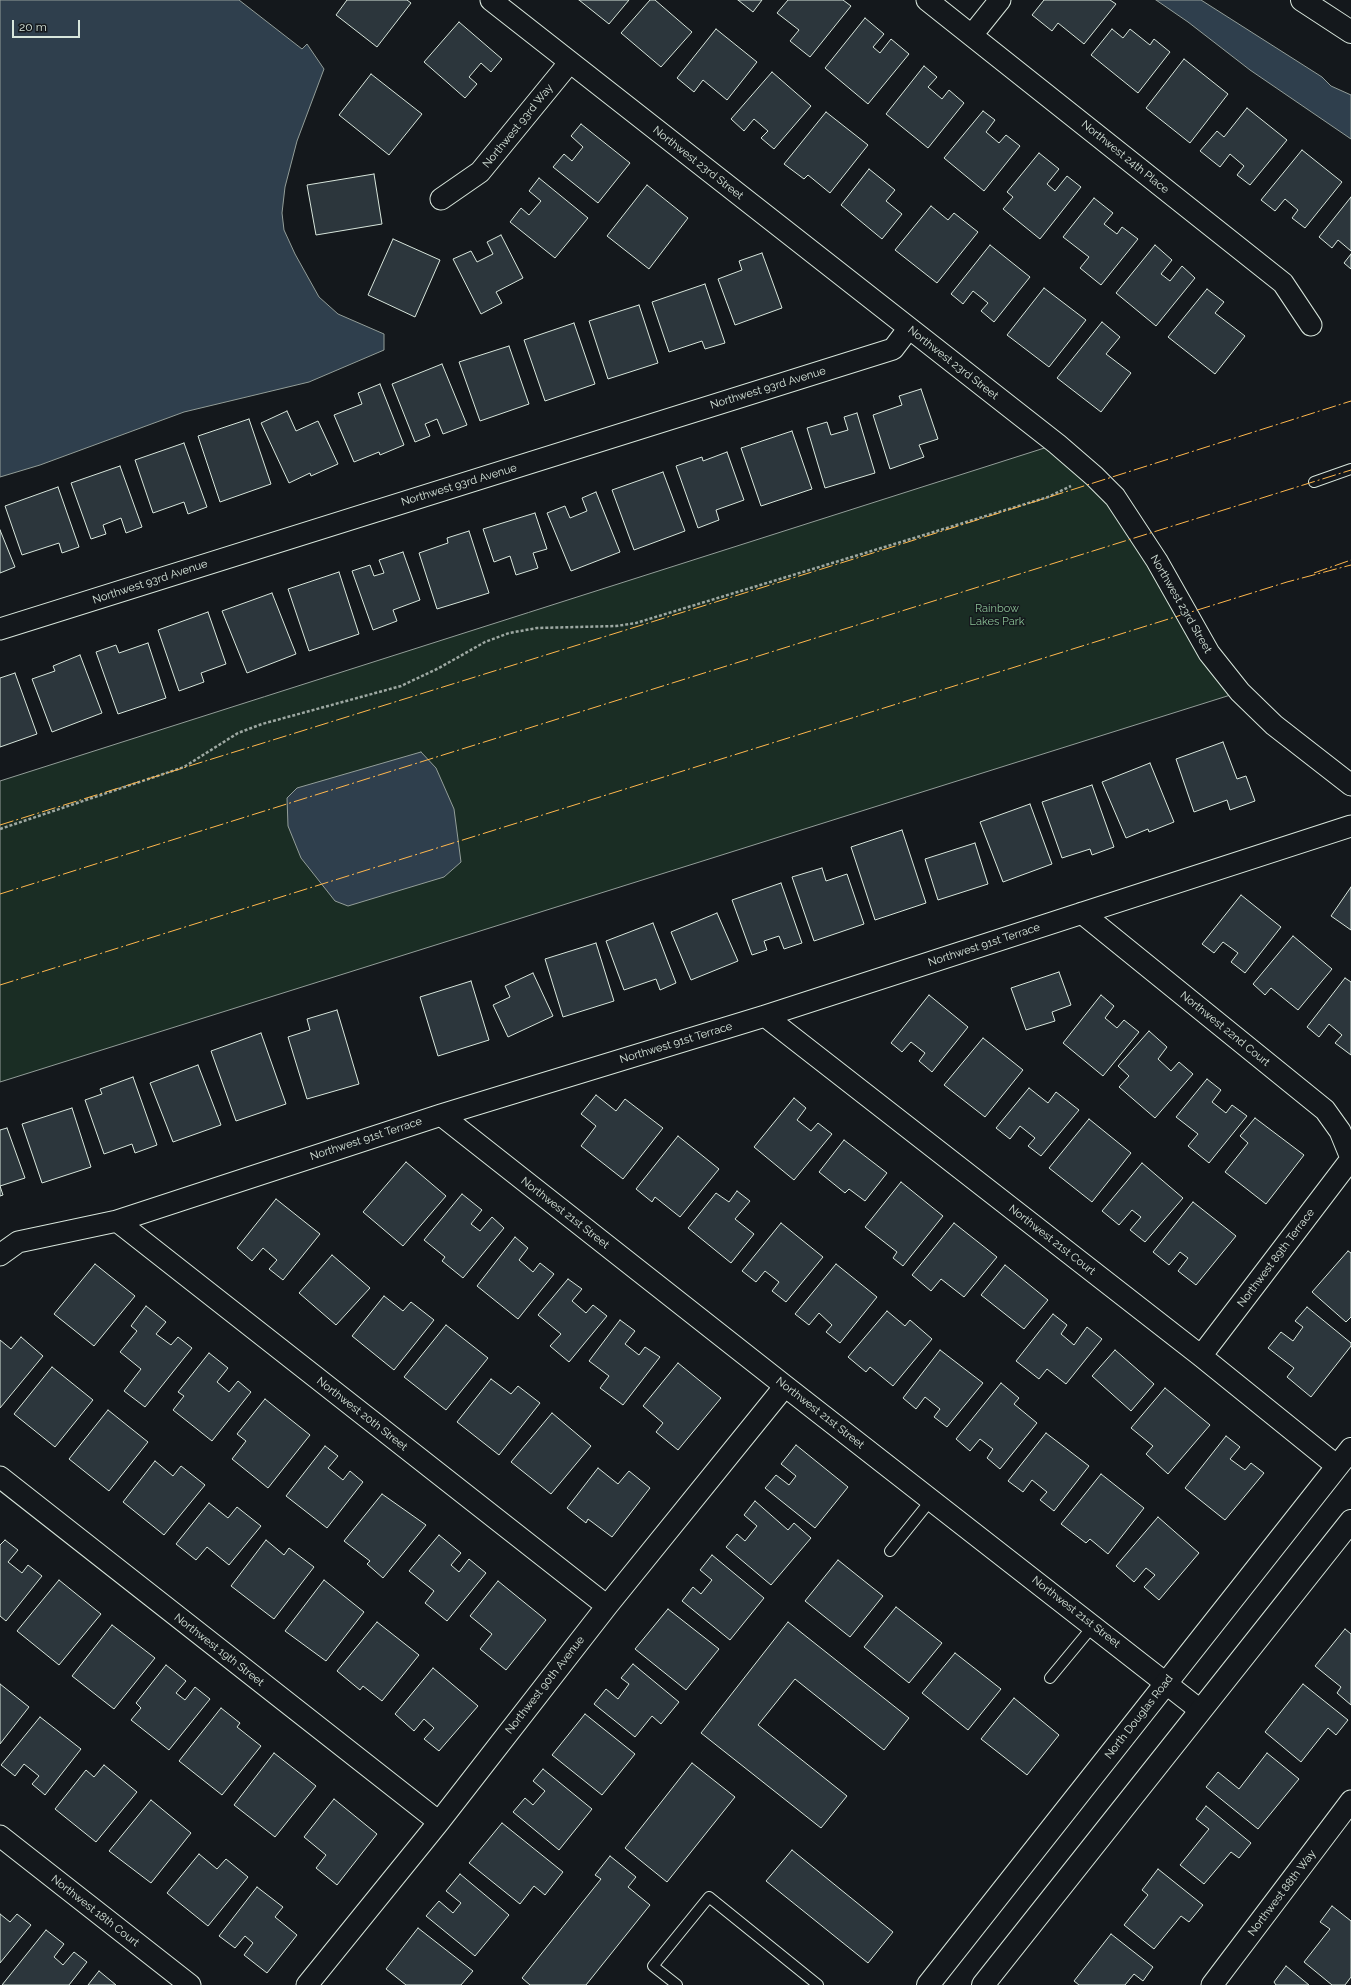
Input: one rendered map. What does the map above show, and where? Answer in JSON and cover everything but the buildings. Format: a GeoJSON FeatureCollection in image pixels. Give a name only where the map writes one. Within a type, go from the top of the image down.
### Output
{"type":"FeatureCollection","features":[{"type":"Feature","properties":{"kind":"main road"},"geometry":{"type":"LineString","coordinates":[[1302,0],[1351,32]]}},
{"type":"Feature","properties":{"kind":"main road","name":"North Douglas Road"},"geometry":{"type":"LineString","coordinates":[[928,1985],[1351,1449]]}},
{"type":"Feature","properties":{"kind":"main road"},"geometry":{"type":"LineString","coordinates":[[983,1985],[1351,1521]]}},
{"type":"Feature","properties":{"kind":"street","name":"Northwest 23rd Street"},"geometry":{"type":"LineString","coordinates":[[491,0],[1057,444],[1094,476],[1115,497],[1157,562],[1209,653],[1240,692],[1274,725],[1351,785]]}},
{"type":"Feature","properties":{"kind":"street","name":"Northwest 24th Place"},"geometry":{"type":"LineString","coordinates":[[927,0],[1283,284],[1311,325]]}},
{"type":"Feature","properties":{"kind":"street"},"geometry":{"type":"LineString","coordinates":[[972,35],[1000,0]]}},
{"type":"Feature","properties":{"kind":"street","name":"Northwest 93rd Way"},"geometry":{"type":"LineString","coordinates":[[441,199],[480,172],[570,62]]}},
{"type":"Feature","properties":{"kind":"street","name":"Northwest 93rd Avenue"},"geometry":{"type":"LineString","coordinates":[[0,630],[893,349],[909,328]]}},
{"type":"Feature","properties":{"kind":"street","name":"Northwest 91st Terrace"},"geometry":{"type":"LineString","coordinates":[[0,1255],[18,1242],[117,1221],[441,1115],[765,1016],[1351,826]]}},
{"type":"Feature","properties":{"kind":"street","name":"Northwest 22nd Court"},"geometry":{"type":"LineString","coordinates":[[1082,913],[1325,1110],[1340,1131],[1351,1158]]}},
{"type":"Feature","properties":{"kind":"street","name":"Northwest 21st Court"},"geometry":{"type":"LineString","coordinates":[[765,1016],[1201,1356],[1337,1466]]}},
{"type":"Feature","properties":{"kind":"street","name":"Northwest 21st Street"},"geometry":{"type":"LineString","coordinates":[[441,1115],[1200,1710]]}},
{"type":"Feature","properties":{"kind":"street","name":"Northwest 89th Terrace"},"geometry":{"type":"LineString","coordinates":[[1201,1356],[1351,1158]]}},
{"type":"Feature","properties":{"kind":"street","name":"Northwest 20th Street"},"geometry":{"type":"LineString","coordinates":[[117,1221],[607,1606]]}},
{"type":"Feature","properties":{"kind":"street","name":"Northwest 90th Avenue"},"geometry":{"type":"LineString","coordinates":[[308,1985],[439,1822],[607,1606],[785,1386]]}},
{"type":"Feature","properties":{"kind":"street","name":"Northwest 19th Street"},"geometry":{"type":"LineString","coordinates":[[0,1477],[439,1822]]}},
{"type":"Feature","properties":{"kind":"street","name":"Northwest 88th Way"},"geometry":{"type":"LineString","coordinates":[[1212,1985],[1351,1802]]}},
{"type":"Feature","properties":{"kind":"street","name":"Northwest 18th Court"},"geometry":{"type":"LineString","coordinates":[[0,1836],[190,1985]]}},
{"type":"Feature","properties":{"kind":"lane"},"geometry":{"type":"LineString","coordinates":[[1314,482],[1351,469]]}},
{"type":"Feature","properties":{"kind":"lane"},"geometry":{"type":"LineString","coordinates":[[890,1551],[931,1500]]}},
{"type":"Feature","properties":{"kind":"lane"},"geometry":{"type":"LineString","coordinates":[[1050,1678],[1093,1626]]}},
{"type":"Feature","properties":{"kind":"lane"},"geometry":{"type":"LineString","coordinates":[[677,1985],[653,1966],[709,1896],[818,1985]]}},
{"type":"Feature","properties":{"kind":"path"},"geometry":{"type":"LineString","coordinates":[[0,829],[184,767],[238,733],[262,724],[401,686],[439,668],[485,642],[509,633],[537,628],[616,626],[636,623],[1048,497],[1094,476]]}},
{"type":"Feature","properties":{"kind":"green space","name":"Rainbow Lakes Park"},"geometry":{"type":"Polygon","coordinates":[[[1057,444],[1094,476],[1240,692],[0,1082],[0,781],[1057,444]]]}},
{"type":"Feature","properties":{"kind":"water"},"geometry":{"type":"Polygon","coordinates":[[[0,0],[239,0],[302,49],[307,44],[324,69],[297,141],[285,187],[282,213],[284,230],[295,254],[319,297],[338,314],[384,334],[384,350],[309,382],[184,412],[40,465],[0,477],[0,0]]]}},
{"type":"Feature","properties":{"kind":"water"},"geometry":{"type":"Polygon","coordinates":[[[1156,0],[1201,0],[1322,77],[1331,86],[1351,95],[1351,139],[1250,70],[1188,22],[1156,0]]]}},
{"type":"Feature","properties":{"kind":"water"},"geometry":{"type":"Polygon","coordinates":[[[421,752],[436,768],[454,809],[461,862],[444,877],[348,906],[335,901],[301,858],[288,826],[287,798],[297,788],[421,752]]]}},
{"type":"Feature","properties":{"kind":"power"},"geometry":{"type":"LineString","coordinates":[[0,825],[889,548],[1351,401]]}},
{"type":"Feature","properties":{"kind":"power"},"geometry":{"type":"LineString","coordinates":[[0,894],[1351,470]]}},
{"type":"Feature","properties":{"kind":"power"},"geometry":{"type":"LineString","coordinates":[[1314,573],[1351,560]]}},
{"type":"Feature","properties":{"kind":"power"},"geometry":{"type":"LineString","coordinates":[[0,985],[1287,582],[1351,565]]}}]}
